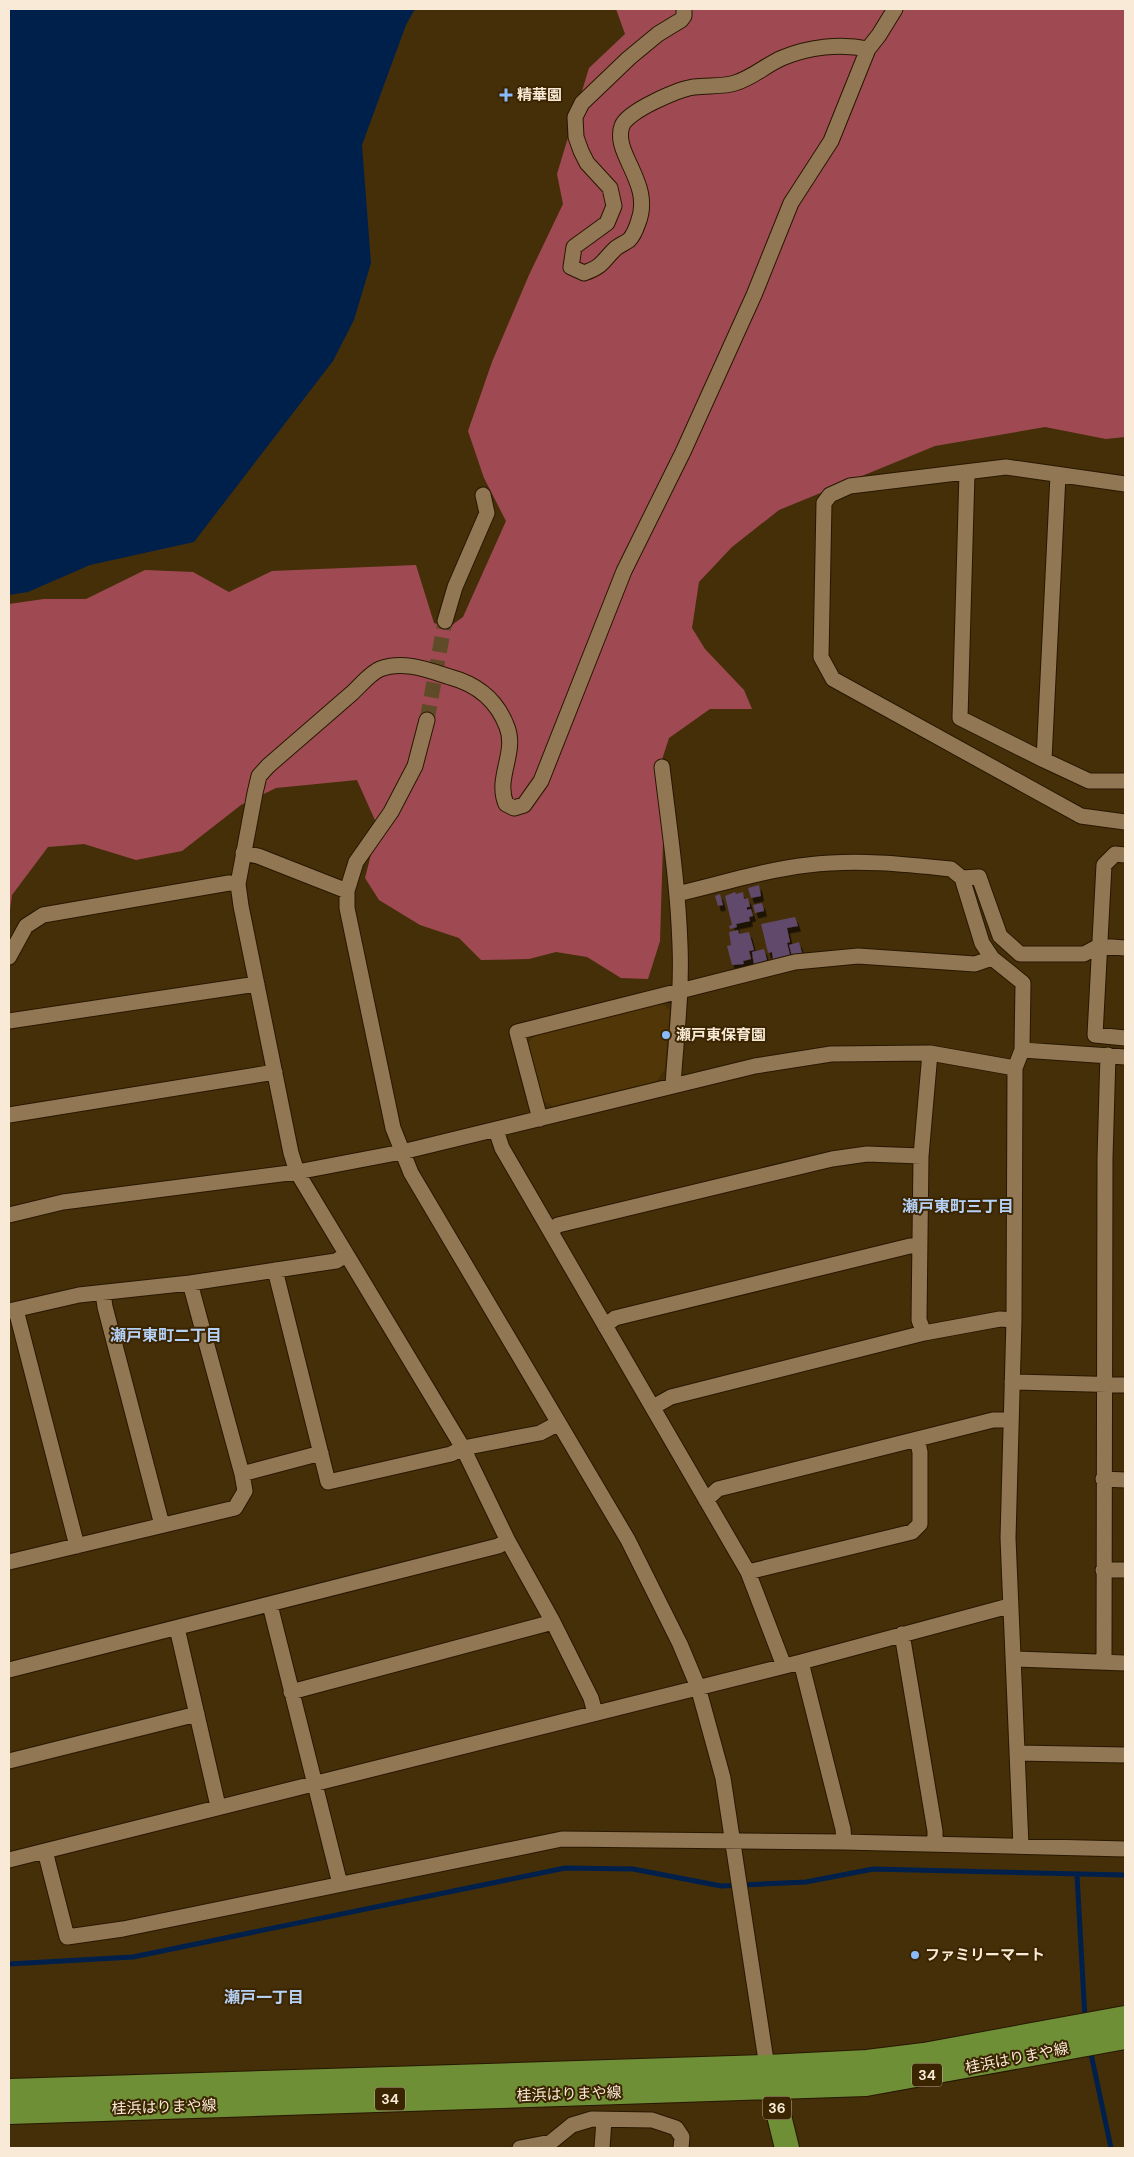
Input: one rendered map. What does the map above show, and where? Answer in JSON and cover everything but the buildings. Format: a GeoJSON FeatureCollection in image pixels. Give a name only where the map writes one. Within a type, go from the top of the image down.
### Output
{"type":"FeatureCollection","features":[{"type":"Feature","properties":{"kind":"main road","name":"桂浜はりまや線"},"geometry":{"type":"LineString","coordinates":[[1089,2034],[1125,2018]]}},
{"type":"Feature","properties":{"kind":"main road","name":"桂浜はりまや線"},"geometry":{"type":"LineString","coordinates":[[9,2112],[769,2077],[867,2062],[1089,2034],[1125,2038]]}},
{"type":"Feature","properties":{"kind":"main road","name":"桂浜はりまや線"},"geometry":{"type":"LineString","coordinates":[[9,2091],[769,2077]]}},
{"type":"Feature","properties":{"kind":"main road","name":"36"},"geometry":{"type":"LineString","coordinates":[[769,2077],[787,2148]]}},
{"type":"Feature","properties":{"kind":"street"},"geometry":{"type":"LineString","coordinates":[[684,9],[684,16],[681,20],[658,34],[629,58],[582,104],[574,117],[576,137],[581,151],[587,163],[610,188],[614,206],[607,224],[574,247],[571,267],[584,272],[599,267],[616,248],[630,239],[641,217],[643,200],[640,186],[621,137],[622,126],[636,111],[686,89],[725,86],[737,82],[782,59],[811,49],[855,46],[868,50]]}},
{"type":"Feature","properties":{"kind":"street"},"geometry":{"type":"LineString","coordinates":[[595,1713],[590,1698],[553,1622],[508,1541],[463,1448],[297,1172],[238,884],[243,853],[259,776],[379,669],[409,665],[469,682],[485,695],[501,714],[508,728],[511,746],[502,785],[503,797],[506,804],[514,808],[524,805],[541,781],[624,571],[691,434],[754,294],[791,203],[831,141],[868,50],[895,9]]}},
{"type":"Feature","properties":{"kind":"street"},"geometry":{"type":"LineString","coordinates":[[1125,484],[1006,467],[850,486],[830,495],[824,503],[821,657],[833,679],[1081,816],[1125,822]]}},
{"type":"Feature","properties":{"kind":"street"},"geometry":{"type":"LineString","coordinates":[[967,473],[960,718],[1089,781],[1125,781]]}},
{"type":"Feature","properties":{"kind":"street"},"geometry":{"type":"LineString","coordinates":[[1044,760],[1058,475]]}},
{"type":"Feature","properties":{"kind":"street"},"geometry":{"type":"LineString","coordinates":[[445,621],[455,587],[487,514],[483,495]]}},
{"type":"Feature","properties":{"kind":"street"},"geometry":{"type":"LineString","coordinates":[[427,720],[415,766],[391,812],[356,862],[347,891],[349,917],[393,1128],[412,1172],[557,1424],[628,1540],[680,1644],[698,1687],[723,1778],[769,2077]]}},
{"type":"Feature","properties":{"kind":"street"},"geometry":{"type":"LineString","coordinates":[[662,766],[677,894],[680,990],[673,1085]]}},
{"type":"Feature","properties":{"kind":"street"},"geometry":{"type":"LineString","coordinates":[[243,853],[258,856],[347,891]]}},
{"type":"Feature","properties":{"kind":"street"},"geometry":{"type":"LineString","coordinates":[[1125,854],[1115,854],[1104,865],[1095,1035],[1125,1038]]}},
{"type":"Feature","properties":{"kind":"street"},"geometry":{"type":"LineString","coordinates":[[677,894],[784,868],[811,865],[862,863],[951,868],[962,878],[982,943],[992,958],[1023,983],[1022,1050],[1015,1068],[1014,1320],[1008,1538],[1009,1606],[1013,1659],[1020,1846]]}},
{"type":"Feature","properties":{"kind":"street"},"geometry":{"type":"LineString","coordinates":[[962,878],[979,877],[1000,936],[1020,954],[1084,954],[1099,946],[1125,948]]}},
{"type":"Feature","properties":{"kind":"street"},"geometry":{"type":"LineString","coordinates":[[9,957],[26,926],[43,915],[229,883],[238,884]]}},
{"type":"Feature","properties":{"kind":"street"},"geometry":{"type":"LineString","coordinates":[[540,1119],[517,1032],[795,962],[858,956],[975,964],[992,958]]}},
{"type":"Feature","properties":{"kind":"street"},"geometry":{"type":"LineString","coordinates":[[9,1021],[257,984]]}},
{"type":"Feature","properties":{"kind":"street"},"geometry":{"type":"LineString","coordinates":[[1022,1050],[1125,1057]]}},
{"type":"Feature","properties":{"kind":"street"},"geometry":{"type":"LineString","coordinates":[[9,1215],[63,1202],[297,1172],[402,1152],[755,1066],[831,1054],[930,1053],[1015,1068]]}},
{"type":"Feature","properties":{"kind":"street"},"geometry":{"type":"LineString","coordinates":[[924,1333],[919,1320],[921,1156],[930,1053]]}},
{"type":"Feature","properties":{"kind":"street"},"geometry":{"type":"LineString","coordinates":[[1104,1662],[1105,1158],[1108,1055]]}},
{"type":"Feature","properties":{"kind":"street"},"geometry":{"type":"LineString","coordinates":[[9,1115],[275,1072]]}},
{"type":"Feature","properties":{"kind":"street"},"geometry":{"type":"LineString","coordinates":[[496,1130],[502,1148],[748,1572],[784,1666]]}},
{"type":"Feature","properties":{"kind":"street"},"geometry":{"type":"LineString","coordinates":[[550,1231],[558,1225],[832,1159],[868,1154],[921,1156]]}},
{"type":"Feature","properties":{"kind":"street"},"geometry":{"type":"LineString","coordinates":[[605,1326],[615,1318],[910,1246],[920,1246]]}},
{"type":"Feature","properties":{"kind":"street"},"geometry":{"type":"LineString","coordinates":[[77,1546],[12,1310],[79,1295],[190,1283],[336,1260],[346,1255]]}},
{"type":"Feature","properties":{"kind":"street"},"geometry":{"type":"LineString","coordinates":[[276,1270],[328,1482],[451,1454],[463,1448],[540,1433],[557,1424]]}},
{"type":"Feature","properties":{"kind":"street"},"geometry":{"type":"LineString","coordinates":[[9,1562],[235,1508],[245,1491],[242,1474],[190,1283]]}},
{"type":"Feature","properties":{"kind":"street"},"geometry":{"type":"LineString","coordinates":[[103,1293],[105,1307],[162,1525]]}},
{"type":"Feature","properties":{"kind":"street"},"geometry":{"type":"LineString","coordinates":[[653,1407],[671,1397],[924,1333],[1000,1319],[1014,1320]]}},
{"type":"Feature","properties":{"kind":"street"},"geometry":{"type":"LineString","coordinates":[[1012,1382],[1125,1384]]}},
{"type":"Feature","properties":{"kind":"street"},"geometry":{"type":"LineString","coordinates":[[706,1500],[718,1489],[993,1420],[1011,1420]]}},
{"type":"Feature","properties":{"kind":"street"},"geometry":{"type":"LineString","coordinates":[[748,1572],[912,1532],[920,1524],[920,1452],[918,1439]]}},
{"type":"Feature","properties":{"kind":"street"},"geometry":{"type":"LineString","coordinates":[[242,1474],[321,1452]]}},
{"type":"Feature","properties":{"kind":"street"},"geometry":{"type":"LineString","coordinates":[[1103,1479],[1125,1480]]}},
{"type":"Feature","properties":{"kind":"street"},"geometry":{"type":"LineString","coordinates":[[9,1670],[270,1605],[498,1546],[508,1541]]}},
{"type":"Feature","properties":{"kind":"street"},"geometry":{"type":"LineString","coordinates":[[1103,1570],[1125,1570]]}},
{"type":"Feature","properties":{"kind":"street"},"geometry":{"type":"LineString","coordinates":[[270,1605],[340,1884]]}},
{"type":"Feature","properties":{"kind":"street"},"geometry":{"type":"LineString","coordinates":[[9,1860],[218,1806],[801,1662],[1009,1606]]}},
{"type":"Feature","properties":{"kind":"street"},"geometry":{"type":"LineString","coordinates":[[291,1692],[553,1622]]}},
{"type":"Feature","properties":{"kind":"street"},"geometry":{"type":"LineString","coordinates":[[177,1628],[218,1806]]}},
{"type":"Feature","properties":{"kind":"street"},"geometry":{"type":"LineString","coordinates":[[902,1634],[935,1844]]}},
{"type":"Feature","properties":{"kind":"street"},"geometry":{"type":"LineString","coordinates":[[1013,1659],[1125,1663]]}},
{"type":"Feature","properties":{"kind":"street"},"geometry":{"type":"LineString","coordinates":[[801,1662],[843,1829],[844,1842]]}},
{"type":"Feature","properties":{"kind":"street"},"geometry":{"type":"LineString","coordinates":[[9,1761],[197,1714]]}},
{"type":"Feature","properties":{"kind":"street"},"geometry":{"type":"LineString","coordinates":[[1017,1753],[1125,1755]]}},
{"type":"Feature","properties":{"kind":"street"},"geometry":{"type":"LineString","coordinates":[[45,1851],[67,1937],[123,1929],[562,1840],[844,1842],[1125,1848]]}},
{"type":"Feature","properties":{"kind":"street"},"geometry":{"type":"LineString","coordinates":[[522,2148],[551,2142],[572,2125],[592,2119],[652,2120],[676,2128],[682,2137],[681,2148]]}},
{"type":"Feature","properties":{"kind":"street"},"geometry":{"type":"LineString","coordinates":[[602,2148],[604,2120]]}},
{"type":"Feature","properties":{"kind":"shaded area"},"geometry":{"type":"Polygon","coordinates":[[[616,9],[1125,9],[1125,437],[1106,439],[1045,427],[935,446],[779,510],[732,547],[699,582],[692,628],[705,649],[744,690],[752,709],[710,709],[669,738],[656,778],[664,810],[660,941],[648,979],[621,978],[587,957],[556,952],[529,959],[481,960],[459,938],[420,925],[379,900],[365,878],[378,827],[357,780],[276,788],[241,805],[182,851],[136,860],[84,844],[48,847],[12,895],[9,917],[9,604],[44,599],[86,599],[145,570],[193,572],[229,592],[272,571],[416,565],[434,623],[449,627],[463,617],[506,521],[484,478],[468,431],[492,362],[529,275],[563,204],[557,174],[589,68],[625,34],[616,9]]]}},
{"type":"Feature","properties":{"kind":"shaded area"},"geometry":{"type":"Polygon","coordinates":[[[660,1002],[670,1010],[665,1069],[657,1081],[553,1106],[540,1099],[527,1046],[535,1034],[660,1002]]]}},
{"type":"Feature","properties":{"kind":"water"},"geometry":{"type":"Polygon","coordinates":[[[9,9],[415,9],[406,25],[362,145],[371,263],[354,320],[333,361],[194,542],[90,565],[28,592],[9,595],[9,9]]]}},
{"type":"Feature","properties":{"kind":"waterway"},"geometry":{"type":"LineString","coordinates":[[9,1964],[133,1957],[565,1868],[633,1869],[721,1886],[806,1882],[873,1869],[1125,1875]]}},
{"type":"Feature","properties":{"kind":"waterway"},"geometry":{"type":"LineString","coordinates":[[1077,1875],[1085,2019]]}},
{"type":"Feature","properties":{"kind":"waterway"},"geometry":{"type":"LineString","coordinates":[[1090,2049],[1111,2148]]}},
{"type":"Feature","properties":{"kind":"tunnel"},"geometry":{"type":"LineString","coordinates":[[427,720],[445,621]]}},
{"type":"Feature","properties":{"kind":"place","name":"精華園"},"geometry":{"type":"Point","coordinates":[506,95]}},
{"type":"Feature","properties":{"kind":"place","name":"瀬戸東保育園"},"geometry":{"type":"Point","coordinates":[666,1035]}},
{"type":"Feature","properties":{"kind":"place","name":"ファミリーマート"},"geometry":{"type":"Point","coordinates":[915,1955]}},
{"type":"Feature","properties":{"kind":"district","name":"瀬戸東町三丁目"},"geometry":{"type":"Point","coordinates":[958,1206]}},
{"type":"Feature","properties":{"kind":"district","name":"瀬戸東町二丁目"},"geometry":{"type":"Point","coordinates":[166,1335]}},
{"type":"Feature","properties":{"kind":"district","name":"瀬戸一丁目"},"geometry":{"type":"Point","coordinates":[264,1997]}}]}
